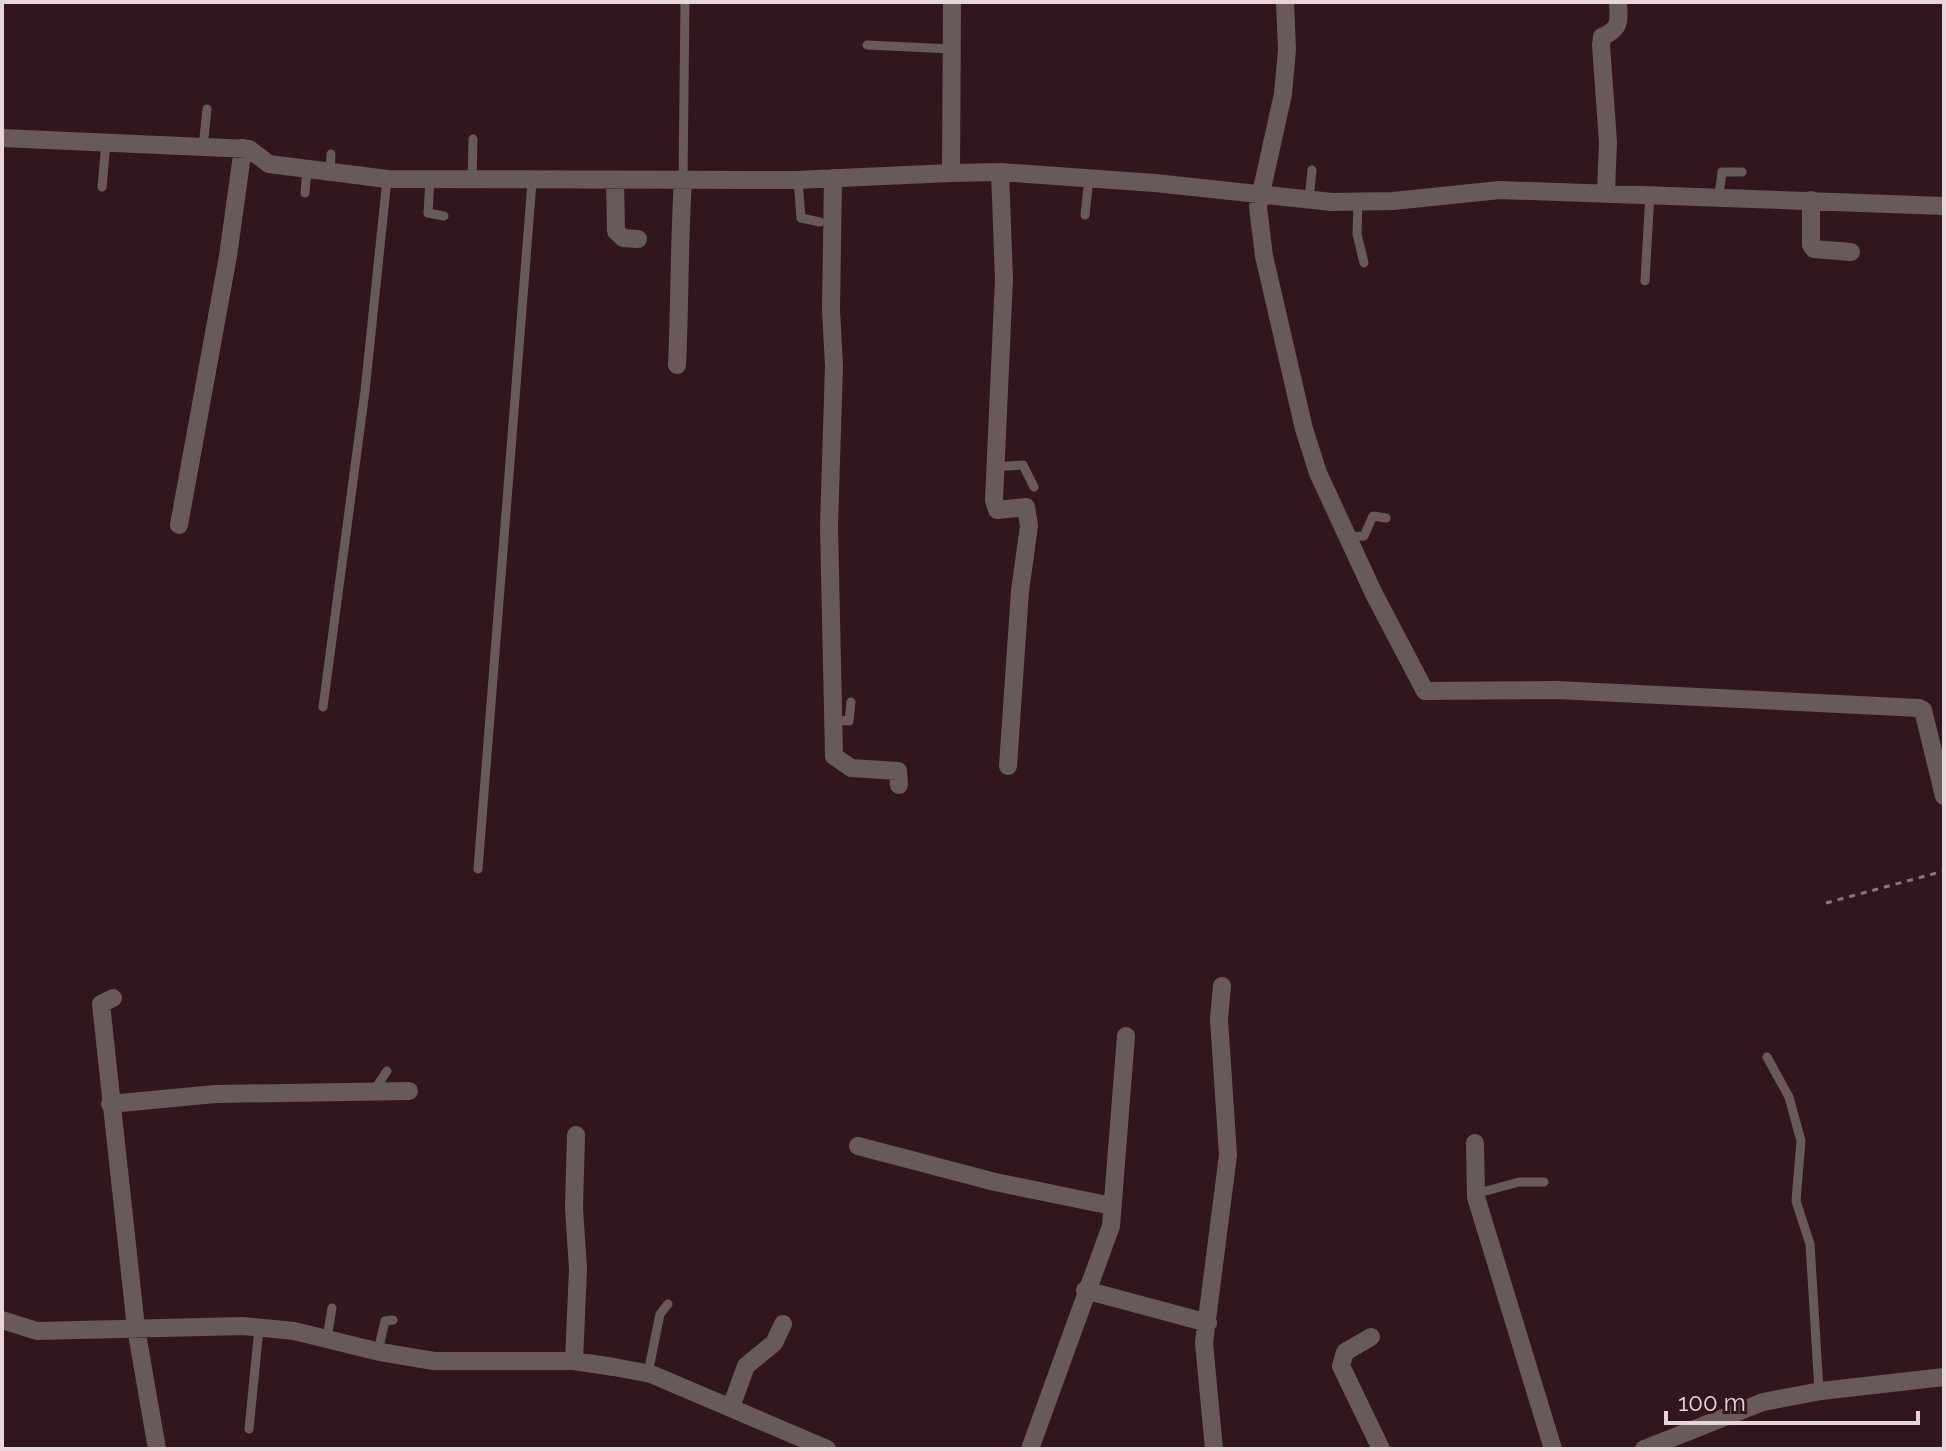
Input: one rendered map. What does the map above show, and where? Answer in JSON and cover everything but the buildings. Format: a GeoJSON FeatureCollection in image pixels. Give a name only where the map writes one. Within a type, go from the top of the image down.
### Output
{"type":"FeatureCollection","features":[{"type":"Feature","properties":{"kind":"street"},"geometry":{"type":"LineString","coordinates":[[951,173],[952,2]]}},
{"type":"Feature","properties":{"kind":"street"},"geometry":{"type":"LineString","coordinates":[[1285,2],[1287,50],[1283,94],[1258,227],[1300,414],[1318,473],[1425,691],[1557,690],[1919,708],[1923,710],[1944,796]]}},
{"type":"Feature","properties":{"kind":"street"},"geometry":{"type":"LineString","coordinates":[[1606,191],[1608,142],[1601,45],[1602,37],[1615,32],[1619,25],[1618,2]]}},
{"type":"Feature","properties":{"kind":"street"},"geometry":{"type":"LineString","coordinates":[[2,138],[243,148],[258,153],[269,164],[307,169],[330,164],[387,179],[532,182],[798,180],[1000,172],[1358,201],[1500,190],[1606,191],[1944,206]]}},
{"type":"Feature","properties":{"kind":"street"},"geometry":{"type":"LineString","coordinates":[[179,525],[223,287],[243,148]]}},
{"type":"Feature","properties":{"kind":"street"},"geometry":{"type":"LineString","coordinates":[[1000,172],[1004,279],[995,467],[996,508],[1002,511],[1024,506],[1029,526],[1020,591],[1008,766]]}},
{"type":"Feature","properties":{"kind":"street"},"geometry":{"type":"LineString","coordinates":[[833,178],[831,310],[834,366],[829,526],[834,756],[851,768],[898,771],[899,785]]}},
{"type":"Feature","properties":{"kind":"street"},"geometry":{"type":"LineString","coordinates":[[677,365],[682,264],[677,246],[683,180]]}},
{"type":"Feature","properties":{"kind":"street"},"geometry":{"type":"LineString","coordinates":[[615,181],[616,231],[623,238],[638,239]]}},
{"type":"Feature","properties":{"kind":"street"},"geometry":{"type":"LineString","coordinates":[[1811,200],[1811,245],[1814,249],[1851,252]]}},
{"type":"Feature","properties":{"kind":"street"},"geometry":{"type":"LineString","coordinates":[[1214,1449],[1205,1374],[1228,1155],[1219,1019],[1222,986]]}},
{"type":"Feature","properties":{"kind":"street"},"geometry":{"type":"LineString","coordinates":[[113,998],[101,1004],[110,1104],[132,1262],[136,1328],[157,1449]]}},
{"type":"Feature","properties":{"kind":"street"},"geometry":{"type":"LineString","coordinates":[[1030,1449],[1085,1290],[1108,1236],[1126,1036]]}},
{"type":"Feature","properties":{"kind":"street"},"geometry":{"type":"LineString","coordinates":[[110,1104],[215,1094],[409,1091]]}},
{"type":"Feature","properties":{"kind":"street"},"geometry":{"type":"LineString","coordinates":[[574,1361],[578,1269],[574,1208],[576,1135]]}},
{"type":"Feature","properties":{"kind":"street"},"geometry":{"type":"LineString","coordinates":[[1475,1143],[1475,1194],[1553,1449]]}},
{"type":"Feature","properties":{"kind":"street"},"geometry":{"type":"LineString","coordinates":[[858,1146],[995,1182],[1112,1206]]}},
{"type":"Feature","properties":{"kind":"street"},"geometry":{"type":"LineString","coordinates":[[1085,1290],[1208,1323]]}},
{"type":"Feature","properties":{"kind":"street"},"geometry":{"type":"LineString","coordinates":[[2,1320],[37,1331],[259,1328],[327,1338],[434,1361],[574,1361],[648,1373],[731,1407],[789,1441],[827,1449]]}},
{"type":"Feature","properties":{"kind":"street"},"geometry":{"type":"LineString","coordinates":[[731,1407],[746,1366],[774,1343],[783,1324]]}},
{"type":"Feature","properties":{"kind":"street"},"geometry":{"type":"LineString","coordinates":[[1371,1337],[1345,1352],[1341,1366],[1381,1449]]}},
{"type":"Feature","properties":{"kind":"street"},"geometry":{"type":"LineString","coordinates":[[1644,1449],[1763,1402],[1819,1391],[1944,1377]]}},
{"type":"Feature","properties":{"kind":"lane"},"geometry":{"type":"LineString","coordinates":[[683,180],[685,2]]}},
{"type":"Feature","properties":{"kind":"lane"},"geometry":{"type":"LineString","coordinates":[[867,45],[952,49]]}},
{"type":"Feature","properties":{"kind":"lane"},"geometry":{"type":"LineString","coordinates":[[203,147],[207,109]]}},
{"type":"Feature","properties":{"kind":"lane"},"geometry":{"type":"LineString","coordinates":[[472,181],[473,139]]}},
{"type":"Feature","properties":{"kind":"lane"},"geometry":{"type":"LineString","coordinates":[[102,187],[106,142]]}},
{"type":"Feature","properties":{"kind":"lane"},"geometry":{"type":"LineString","coordinates":[[305,193],[307,169]]}},
{"type":"Feature","properties":{"kind":"lane"},"geometry":{"type":"LineString","coordinates":[[1309,199],[1312,170]]}},
{"type":"Feature","properties":{"kind":"lane"},"geometry":{"type":"LineString","coordinates":[[1719,196],[1722,172],[1742,172]]}},
{"type":"Feature","properties":{"kind":"lane"},"geometry":{"type":"LineString","coordinates":[[1085,215],[1089,178]]}},
{"type":"Feature","properties":{"kind":"lane"},"geometry":{"type":"LineString","coordinates":[[323,707],[365,391],[387,179]]}},
{"type":"Feature","properties":{"kind":"lane"},"geometry":{"type":"LineString","coordinates":[[430,180],[428,213],[444,216]]}},
{"type":"Feature","properties":{"kind":"lane"},"geometry":{"type":"LineString","coordinates":[[798,180],[801,218],[820,222]]}},
{"type":"Feature","properties":{"kind":"lane"},"geometry":{"type":"LineString","coordinates":[[478,869],[532,182]]}},
{"type":"Feature","properties":{"kind":"lane"},"geometry":{"type":"LineString","coordinates":[[1645,281],[1650,193]]}},
{"type":"Feature","properties":{"kind":"lane"},"geometry":{"type":"LineString","coordinates":[[1358,201],[1357,234],[1364,263]]}},
{"type":"Feature","properties":{"kind":"lane"},"geometry":{"type":"LineString","coordinates":[[995,467],[1023,465],[1034,487]]}},
{"type":"Feature","properties":{"kind":"lane"},"geometry":{"type":"LineString","coordinates":[[1347,537],[1364,536],[1373,516],[1386,518]]}},
{"type":"Feature","properties":{"kind":"lane"},"geometry":{"type":"LineString","coordinates":[[833,720],[849,721],[851,702]]}},
{"type":"Feature","properties":{"kind":"lane"},"geometry":{"type":"LineString","coordinates":[[1767,1057],[1789,1097],[1801,1141],[1796,1201],[1810,1244],[1819,1391]]}},
{"type":"Feature","properties":{"kind":"lane"},"geometry":{"type":"LineString","coordinates":[[373,1091],[387,1071]]}},
{"type":"Feature","properties":{"kind":"lane"},"geometry":{"type":"LineString","coordinates":[[1475,1194],[1519,1182],[1544,1182]]}},
{"type":"Feature","properties":{"kind":"lane"},"geometry":{"type":"LineString","coordinates":[[648,1373],[660,1314],[668,1304]]}},
{"type":"Feature","properties":{"kind":"lane"},"geometry":{"type":"LineString","coordinates":[[327,1338],[332,1308]]}},
{"type":"Feature","properties":{"kind":"lane"},"geometry":{"type":"LineString","coordinates":[[378,1351],[385,1321],[393,1320]]}},
{"type":"Feature","properties":{"kind":"lane"},"geometry":{"type":"LineString","coordinates":[[249,1429],[259,1328]]}},
{"type":"Feature","properties":{"kind":"path"},"geometry":{"type":"LineString","coordinates":[[1826,903],[1944,871]]}}]}
